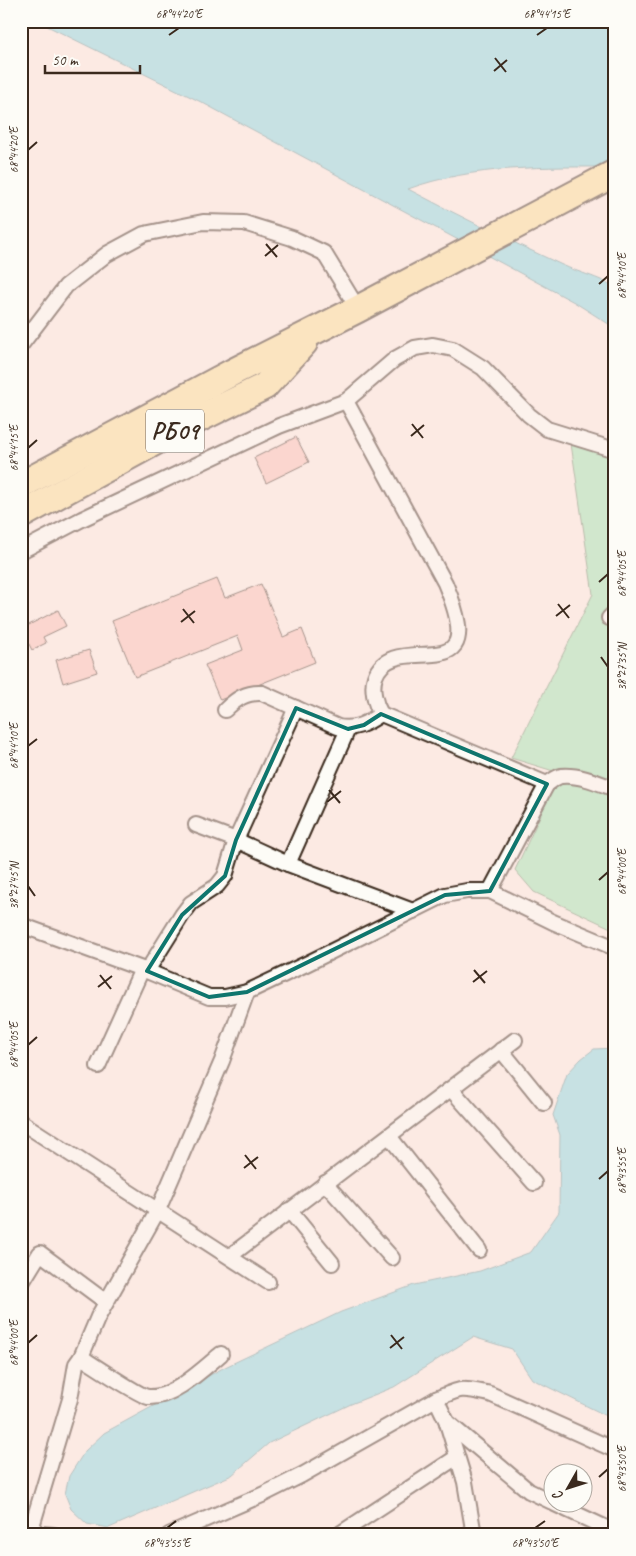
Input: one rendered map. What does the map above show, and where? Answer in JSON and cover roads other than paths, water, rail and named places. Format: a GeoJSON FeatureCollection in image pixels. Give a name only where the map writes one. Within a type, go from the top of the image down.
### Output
{"type":"FeatureCollection","features":[{"type":"Feature","properties":{"kind":"highway","name":"РБ09"},"geometry":{"type":"LineString","coordinates":[[21,485],[615,173]]}},
{"type":"Feature","properties":{"kind":"highway","name":"РБ09"},"geometry":{"type":"LineString","coordinates":[[21,515],[180,428],[265,386],[316,330]]}},
{"type":"Feature","properties":{"kind":"street"},"geometry":{"type":"LineString","coordinates":[[21,345],[66,286],[107,254],[144,234],[203,222],[244,224],[292,238],[324,253],[358,308]]}},
{"type":"Feature","properties":{"kind":"street"},"geometry":{"type":"LineString","coordinates":[[21,551],[82,519],[279,426],[346,401],[395,359],[414,348],[433,345],[453,349],[483,368],[528,415],[547,429],[615,450]]}},
{"type":"Feature","properties":{"kind":"street"},"geometry":{"type":"LineString","coordinates":[[346,401],[445,583],[453,603],[459,632],[455,645],[446,652],[391,658],[382,664],[374,680],[376,706],[380,714],[547,784]]}},
{"type":"Feature","properties":{"kind":"street"},"geometry":{"type":"LineString","coordinates":[[225,710],[239,698],[251,692],[262,693],[338,727],[348,728],[364,725],[380,714]]}},
{"type":"Feature","properties":{"kind":"street"},"geometry":{"type":"LineString","coordinates":[[98,1066],[145,970],[192,903],[217,886],[225,876],[236,840],[296,708]]}},
{"type":"Feature","properties":{"kind":"street"},"geometry":{"type":"LineString","coordinates":[[288,864],[348,728]]}},
{"type":"Feature","properties":{"kind":"street"},"geometry":{"type":"LineString","coordinates":[[490,891],[547,784],[555,778],[562,776],[598,782],[615,789]]}},
{"type":"Feature","properties":{"kind":"street"},"geometry":{"type":"LineString","coordinates":[[196,825],[236,840],[288,864],[413,911]]}},
{"type":"Feature","properties":{"kind":"street"},"geometry":{"type":"LineString","coordinates":[[21,925],[145,970],[209,997],[225,997],[246,992],[445,894],[467,891],[490,891],[553,922],[615,948]]}},
{"type":"Feature","properties":{"kind":"street"},"geometry":{"type":"LineString","coordinates":[[54,1535],[26,1534],[70,1399],[76,1364],[106,1302],[158,1210],[222,1061],[246,992]]}},
{"type":"Feature","properties":{"kind":"street"},"geometry":{"type":"LineString","coordinates":[[230,1256],[514,1040]]}},
{"type":"Feature","properties":{"kind":"street"},"geometry":{"type":"LineString","coordinates":[[501,1050],[544,1103]]}},
{"type":"Feature","properties":{"kind":"street"},"geometry":{"type":"LineString","coordinates":[[450,1089],[534,1183]]}},
{"type":"Feature","properties":{"kind":"street"},"geometry":{"type":"LineString","coordinates":[[21,1122],[268,1282]]}},
{"type":"Feature","properties":{"kind":"street"},"geometry":{"type":"LineString","coordinates":[[389,1136],[479,1250]]}},
{"type":"Feature","properties":{"kind":"street"},"geometry":{"type":"LineString","coordinates":[[325,1183],[392,1258]]}},
{"type":"Feature","properties":{"kind":"street"},"geometry":{"type":"LineString","coordinates":[[289,1210],[332,1263]]}},
{"type":"Feature","properties":{"kind":"street"},"geometry":{"type":"LineString","coordinates":[[21,1284],[40,1253],[106,1302]]}},
{"type":"Feature","properties":{"kind":"street"},"geometry":{"type":"LineString","coordinates":[[81,1357],[147,1397],[164,1396],[194,1377],[221,1354]]}},
{"type":"Feature","properties":{"kind":"street"},"geometry":{"type":"LineString","coordinates":[[168,1535],[262,1495],[302,1475],[436,1399],[458,1389],[470,1389],[490,1394],[615,1450]]}},
{"type":"Feature","properties":{"kind":"street"},"geometry":{"type":"LineString","coordinates":[[436,1399],[447,1422],[467,1490],[474,1535]]}},
{"type":"Feature","properties":{"kind":"street"},"geometry":{"type":"LineString","coordinates":[[447,1422],[529,1491],[544,1498]]}},
{"type":"Feature","properties":{"kind":"street"},"geometry":{"type":"LineString","coordinates":[[338,1535],[457,1457]]}},
{"type":"Feature","properties":{"kind":"street"},"geometry":{"type":"LineString","coordinates":[[577,1514],[615,1532]]}},
{"type":"Feature","properties":{"kind":"water"},"geometry":{"type":"Polygon","coordinates":[[[37,21],[615,21],[615,167],[484,171],[458,175],[408,189],[523,247],[615,287],[615,328],[574,302],[201,102],[37,21]]]}},
{"type":"Feature","properties":{"kind":"water"},"geometry":{"type":"Polygon","coordinates":[[[615,1048],[615,1420],[532,1379],[512,1349],[473,1337],[394,1387],[351,1404],[269,1443],[232,1475],[109,1528],[87,1524],[71,1509],[65,1494],[69,1476],[85,1451],[104,1433],[223,1368],[341,1312],[414,1285],[480,1271],[531,1252],[559,1212],[560,1135],[553,1115],[567,1074],[594,1049],[615,1048]]]}}]}
